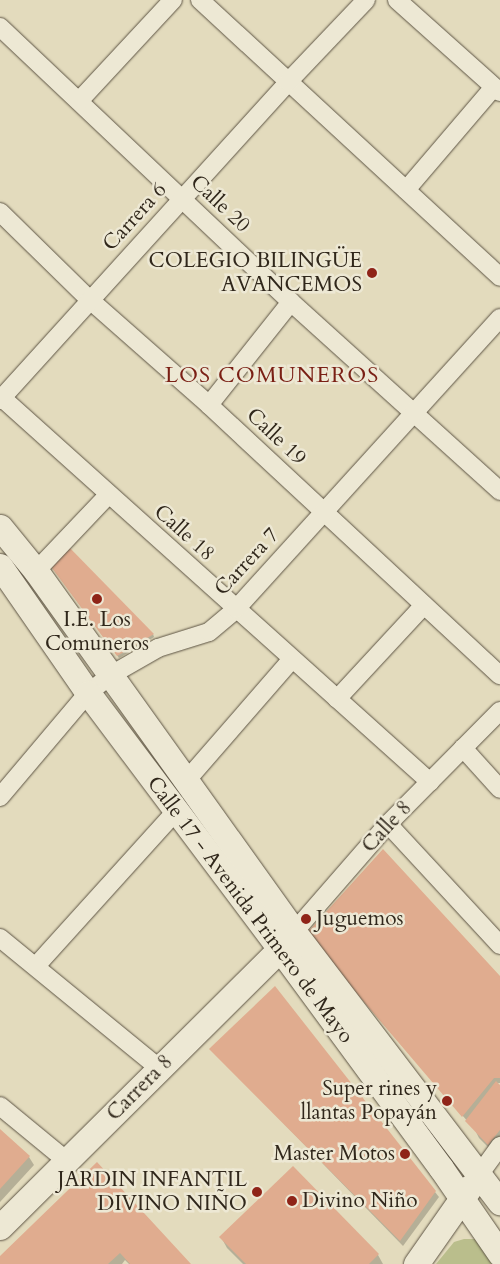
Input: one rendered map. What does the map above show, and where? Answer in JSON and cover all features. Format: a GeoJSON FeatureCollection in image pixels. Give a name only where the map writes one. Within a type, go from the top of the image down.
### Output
{"type":"FeatureCollection","features":[{"type":"Feature","properties":{"kind":"main road","name":"Calle 17 - Avenida Primero de Mayo"},"geometry":{"type":"LineString","coordinates":[[0,527],[36,571],[186,781],[287,940],[461,1200],[500,1254]]}},
{"type":"Feature","properties":{"kind":"main road","name":"Calle 17 - Avenida Primero de Mayo"},"geometry":{"type":"LineString","coordinates":[[0,566],[88,694],[176,811],[287,940],[500,1202]]}},
{"type":"Feature","properties":{"kind":"main road","name":"Carrera 8"},"geometry":{"type":"LineString","coordinates":[[0,1228],[287,940]]}},
{"type":"Feature","properties":{"kind":"main road"},"geometry":{"type":"LineString","coordinates":[[416,1264],[479,1175]]}},
{"type":"Feature","properties":{"kind":"street"},"geometry":{"type":"LineString","coordinates":[[80,101],[173,0]]}},
{"type":"Feature","properties":{"kind":"street"},"geometry":{"type":"LineString","coordinates":[[200,0],[500,277]]}},
{"type":"Feature","properties":{"kind":"street","name":"Carrera 6"},"geometry":{"type":"LineString","coordinates":[[1,398],[288,82],[366,0]]}},
{"type":"Feature","properties":{"kind":"street"},"geometry":{"type":"LineString","coordinates":[[397,0],[497,90],[406,190]]}},
{"type":"Feature","properties":{"kind":"street","name":"Calle 20"},"geometry":{"type":"LineString","coordinates":[[0,27],[291,302],[500,491]]}},
{"type":"Feature","properties":{"kind":"street","name":"Calle 19"},"geometry":{"type":"LineString","coordinates":[[0,212],[90,300],[209,405],[323,513],[500,675]]}},
{"type":"Feature","properties":{"kind":"street"},"geometry":{"type":"LineString","coordinates":[[209,405],[291,302]]}},
{"type":"Feature","properties":{"kind":"street","name":"Carrera 7"},"geometry":{"type":"LineString","coordinates":[[0,796],[88,694],[111,675],[158,648],[209,632],[236,609],[500,318]]}},
{"type":"Feature","properties":{"kind":"street","name":"Calle 18"},"geometry":{"type":"LineString","coordinates":[[1,398],[430,782]]}},
{"type":"Feature","properties":{"kind":"street"},"geometry":{"type":"LineString","coordinates":[[36,571],[108,495]]}},
{"type":"Feature","properties":{"kind":"street"},"geometry":{"type":"LineString","coordinates":[[337,699],[424,605]]}},
{"type":"Feature","properties":{"kind":"street"},"geometry":{"type":"LineString","coordinates":[[186,781],[292,660]]}},
{"type":"Feature","properties":{"kind":"street","name":"Calle 8"},"geometry":{"type":"LineString","coordinates":[[287,940],[388,824],[500,711]]}},
{"type":"Feature","properties":{"kind":"street"},"geometry":{"type":"LineString","coordinates":[[463,748],[500,789]]}},
{"type":"Feature","properties":{"kind":"street"},"geometry":{"type":"LineString","coordinates":[[36,966],[176,811]]}},
{"type":"Feature","properties":{"kind":"street"},"geometry":{"type":"LineString","coordinates":[[388,824],[500,945]]}},
{"type":"Feature","properties":{"kind":"street"},"geometry":{"type":"LineString","coordinates":[[0,938],[159,1068]]}},
{"type":"Feature","properties":{"kind":"street"},"geometry":{"type":"LineString","coordinates":[[0,1106],[67,1161]]}},
{"type":"Feature","properties":{"kind":"street"},"geometry":{"type":"LineString","coordinates":[[479,1175],[500,1146]]}},
{"type":"Feature","properties":{"kind":"green space"},"geometry":{"type":"Polygon","coordinates":[[[464,1239],[476,1239],[499,1264],[436,1264],[454,1242],[464,1239]]]}},
{"type":"Feature","properties":{"kind":"building","name":"I.E. Los Comuneros"},"geometry":{"type":"Polygon","coordinates":[[[67,545],[154,634],[117,656],[49,564],[67,545]]]}},
{"type":"Feature","properties":{"kind":"building"},"geometry":{"type":"Polygon","coordinates":[[[383,849],[500,976],[500,1078],[494,1078],[462,1117],[306,934],[383,849]]]}},
{"type":"Feature","properties":{"kind":"building"},"geometry":{"type":"Polygon","coordinates":[[[275,986],[436,1191],[400,1241],[209,1049],[275,986]]]}},
{"type":"Feature","properties":{"kind":"building"},"geometry":{"type":"Polygon","coordinates":[[[496,1081],[500,1085],[500,1130],[488,1145],[465,1121],[496,1081]]]}},
{"type":"Feature","properties":{"kind":"building"},"geometry":{"type":"Polygon","coordinates":[[[0,1129],[30,1156],[0,1189],[0,1129]]]}},
{"type":"Feature","properties":{"kind":"building"},"geometry":{"type":"Polygon","coordinates":[[[97,1162],[191,1264],[130,1264],[120,1253],[108,1264],[0,1264],[0,1256],[97,1162]]]}},
{"type":"Feature","properties":{"kind":"building","name":"Divino Niño"},"geometry":{"type":"Polygon","coordinates":[[[293,1166],[379,1254],[369,1264],[246,1264],[219,1237],[293,1166]]]}},
{"type":"Feature","properties":{"kind":"place","name":"COLEGIO BILINGÜE AVANCEMOS"},"geometry":{"type":"Point","coordinates":[372,273]}},
{"type":"Feature","properties":{"kind":"place","name":"I.E. Los Comuneros"},"geometry":{"type":"Point","coordinates":[97,599]}},
{"type":"Feature","properties":{"kind":"place","name":"Juguemos"},"geometry":{"type":"Point","coordinates":[306,919]}},
{"type":"Feature","properties":{"kind":"place","name":"Super rines y llantas Popayán"},"geometry":{"type":"Point","coordinates":[447,1101]}},
{"type":"Feature","properties":{"kind":"place","name":"Master Motos"},"geometry":{"type":"Point","coordinates":[405,1154]}},
{"type":"Feature","properties":{"kind":"place","name":"JARDIN INFANTIL DIVINO NIÑO"},"geometry":{"type":"Point","coordinates":[257,1192]}},
{"type":"Feature","properties":{"kind":"place","name":"Divino Niño"},"geometry":{"type":"Point","coordinates":[292,1201]}},
{"type":"Feature","properties":{"kind":"district","name":"LOS COMUNEROS"},"geometry":{"type":"Point","coordinates":[272,376]}}]}
